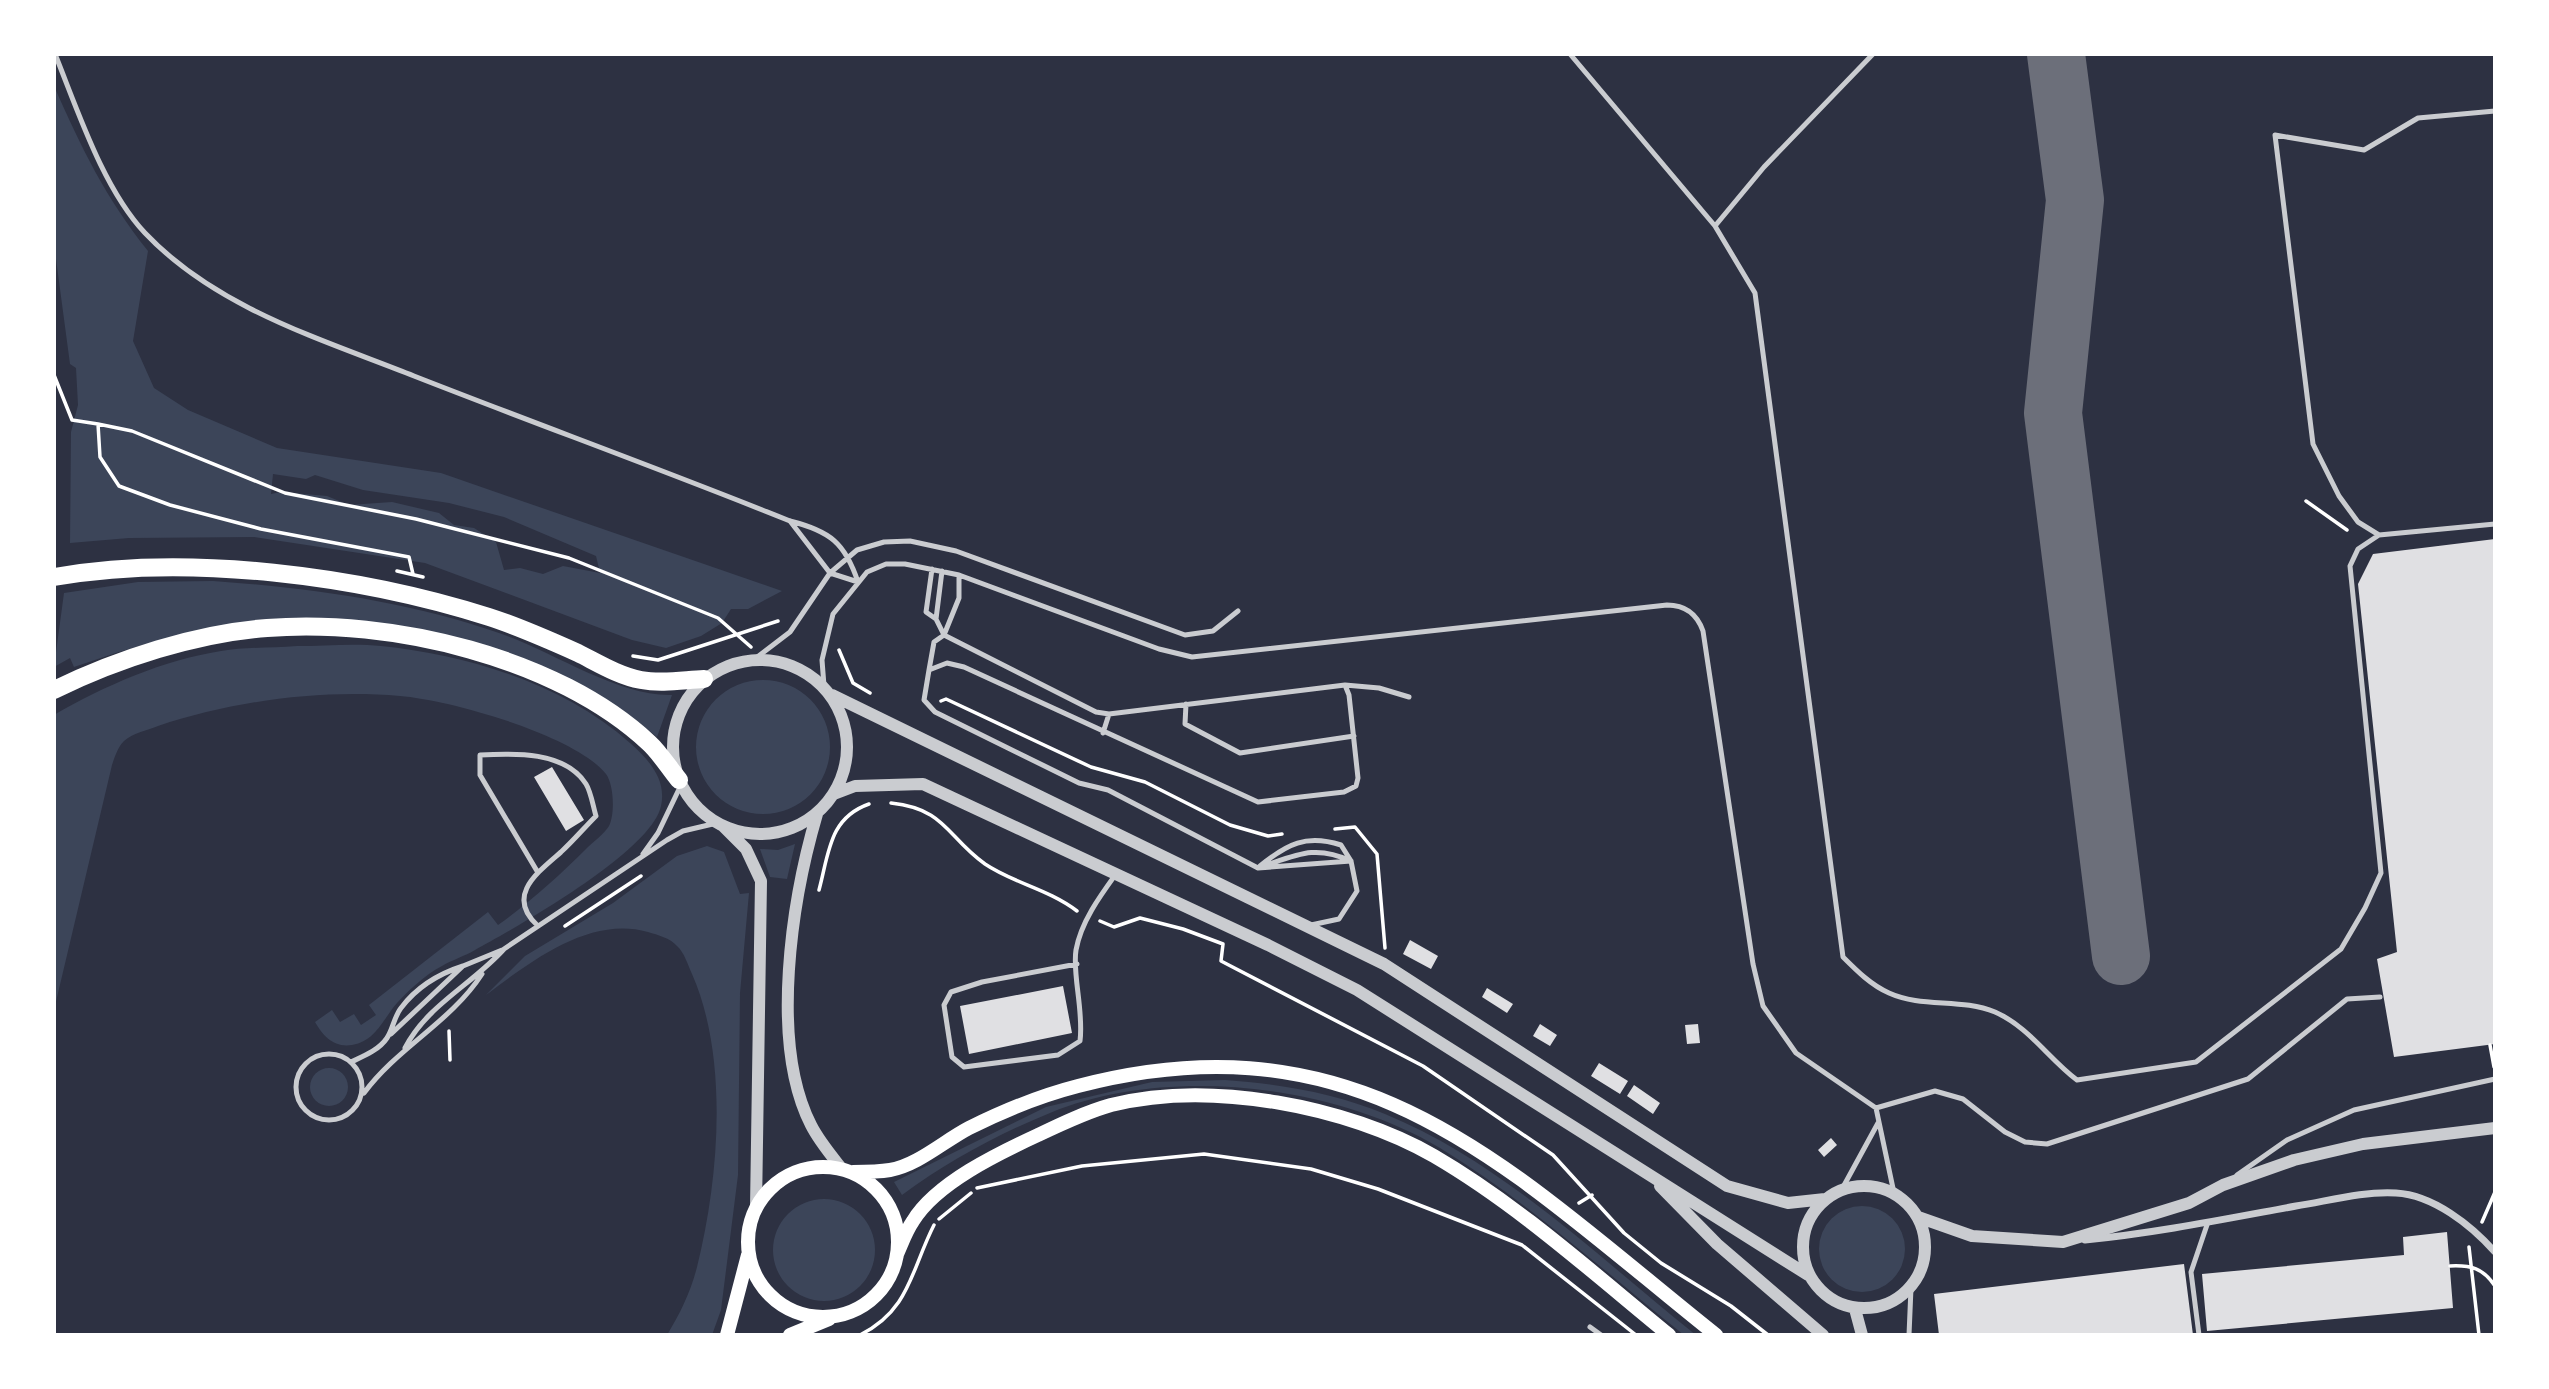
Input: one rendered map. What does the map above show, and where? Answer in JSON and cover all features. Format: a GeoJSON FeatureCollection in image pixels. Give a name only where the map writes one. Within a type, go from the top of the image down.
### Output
{"type":"FeatureCollection","features":[{"type":"Feature","properties":{"kind":"highway"},"geometry":{"type":"LineString","coordinates":[[54,577],[138,569],[294,575],[371,587],[490,618],[541,636],[639,680],[658,682],[704,679]]}},
{"type":"Feature","properties":{"kind":"highway"},"geometry":{"type":"LineString","coordinates":[[54,690],[92,671],[171,646],[267,628],[360,630],[409,637],[468,651],[534,672],[596,702],[651,744],[680,782]]}},
{"type":"Feature","properties":{"kind":"main road"},"geometry":{"type":"LineString","coordinates":[[844,1314],[823,1317],[802,1314],[782,1305],[766,1291],[754,1272],[749,1252],[749,1229],[756,1208],[767,1191],[792,1174],[822,1166],[847,1170],[891,1170],[1032,1098],[1121,1075],[1182,1069],[1251,1068],[1326,1079],[1381,1098],[1442,1127],[1496,1160],[1716,1335]]}},
{"type":"Feature","properties":{"kind":"main road"},"geometry":{"type":"LineString","coordinates":[[790,1335],[863,1305],[879,1292],[891,1274],[913,1220],[934,1198],[979,1165],[1061,1124],[1112,1105],[1218,1096],[1264,1101],[1369,1124],[1433,1155],[1492,1194],[1669,1335]]}},
{"type":"Feature","properties":{"kind":"main road"},"geometry":{"type":"LineString","coordinates":[[847,1170],[870,1182],[884,1197],[896,1224],[897,1254]]}},
{"type":"Feature","properties":{"kind":"main road"},"geometry":{"type":"LineString","coordinates":[[727,1335],[749,1252]]}},
{"type":"Feature","properties":{"kind":"street"},"geometry":{"type":"LineString","coordinates":[[756,1208],[761,881],[746,849],[698,809],[680,782],[672,748],[674,728],[682,707],[704,679],[731,664],[757,659],[795,665],[828,691],[1384,964],[1727,1186],[1788,1203],[1825,1199]]}},
{"type":"Feature","properties":{"kind":"street"},"geometry":{"type":"LineString","coordinates":[[720,825],[759,835],[790,830],[817,814],[834,794],[843,776],[848,754],[845,723],[828,691]]}},
{"type":"Feature","properties":{"kind":"street"},"geometry":{"type":"LineString","coordinates":[[834,794],[855,786],[923,784],[1357,990],[1808,1275]]}},
{"type":"Feature","properties":{"kind":"street"},"geometry":{"type":"LineString","coordinates":[[817,814],[798,883],[789,969],[789,1018],[794,1072],[810,1124],[847,1170]]}},
{"type":"Feature","properties":{"kind":"street"},"geometry":{"type":"LineString","coordinates":[[2063,1242],[2189,1203],[2223,1185],[2294,1160],[2363,1144],[2495,1128]]}},
{"type":"Feature","properties":{"kind":"street"},"geometry":{"type":"LineString","coordinates":[[1645,1171],[1717,1244],[1823,1335]]}},
{"type":"Feature","properties":{"kind":"street"},"geometry":{"type":"LineString","coordinates":[[1918,1217],[1926,1240],[1924,1263],[1911,1288],[1888,1305],[1855,1309],[1834,1302],[1817,1288],[1808,1275],[1802,1250],[1807,1224],[1825,1199],[1842,1189],[1871,1186],[1894,1193],[1918,1217],[1972,1236],[2063,1242],[2139,1235],[2356,1196],[2396,1193],[2427,1202],[2477,1232],[2495,1252]]}},
{"type":"Feature","properties":{"kind":"street"},"geometry":{"type":"LineString","coordinates":[[1855,1309],[1862,1335]]}},
{"type":"Feature","properties":{"kind":"lane"},"geometry":{"type":"LineString","coordinates":[[55,54],[94,150],[117,193],[144,232],[185,270],[228,298],[351,351],[790,521],[815,527],[849,555],[858,582]]}},
{"type":"Feature","properties":{"kind":"lane"},"geometry":{"type":"LineString","coordinates":[[1570,54],[1715,226],[1755,293],[1843,957],[1865,979],[1890,994],[1914,1000],[1963,1003],[1995,1012],[2029,1032],[2053,1062],[2077,1080],[2196,1062],[2341,949],[2365,908],[2381,873],[2350,566],[2358,549],[2379,536],[2495,524]]}},
{"type":"Feature","properties":{"kind":"lane"},"geometry":{"type":"LineString","coordinates":[[1715,226],[1764,167],[1873,54]]}},
{"type":"Feature","properties":{"kind":"lane"},"geometry":{"type":"LineString","coordinates":[[2379,536],[2358,522],[2339,496],[2314,444],[2275,135],[2364,150],[2418,118],[2495,111]]}},
{"type":"Feature","properties":{"kind":"lane"},"geometry":{"type":"LineString","coordinates":[[790,521],[830,573],[858,582]]}},
{"type":"Feature","properties":{"kind":"lane"},"geometry":{"type":"LineString","coordinates":[[757,659],[790,632],[830,573],[849,555],[884,542],[910,541],[956,551],[1185,635],[1213,631],[1238,611]]}},
{"type":"Feature","properties":{"kind":"lane"},"geometry":{"type":"LineString","coordinates":[[828,691],[822,660],[832,614],[867,572],[886,564],[942,570],[959,575],[1159,649],[1192,657],[1667,606],[1688,609],[1703,631],[1753,964],[1763,1006],[1796,1053],[1876,1108],[1894,1193]]}},
{"type":"Feature","properties":{"kind":"lane"},"geometry":{"type":"LineString","coordinates":[[932,569],[926,612],[936,619],[944,635],[1096,712],[1109,715],[1345,685],[1379,688],[1409,698]]}},
{"type":"Feature","properties":{"kind":"lane"},"geometry":{"type":"LineString","coordinates":[[936,619],[942,570]]}},
{"type":"Feature","properties":{"kind":"lane"},"geometry":{"type":"LineString","coordinates":[[959,575],[959,598],[944,635],[934,642],[929,670],[924,700],[935,712],[1079,783],[1108,790],[1258,867],[1311,866],[1351,861]]}},
{"type":"Feature","properties":{"kind":"lane"},"geometry":{"type":"LineString","coordinates":[[929,670],[947,663],[964,667],[1258,802],[1344,792],[1356,786],[1358,778],[1354,736],[1349,695],[1345,685]]}},
{"type":"Feature","properties":{"kind":"lane"},"geometry":{"type":"LineString","coordinates":[[1186,704],[1185,724],[1240,753],[1354,736]]}},
{"type":"Feature","properties":{"kind":"lane"},"geometry":{"type":"LineString","coordinates":[[1103,733],[1109,715]]}},
{"type":"Feature","properties":{"kind":"lane"},"geometry":{"type":"LineString","coordinates":[[537,872],[480,775],[480,755],[503,754],[560,761],[586,784],[596,816],[537,872],[528,885],[523,902],[526,915],[538,926]]}},
{"type":"Feature","properties":{"kind":"lane"},"geometry":{"type":"LineString","coordinates":[[639,859],[658,833],[680,782]]}},
{"type":"Feature","properties":{"kind":"lane"},"geometry":{"type":"LineString","coordinates":[[386,1038],[399,1010],[415,993],[444,972],[504,949],[683,831],[720,825]]}},
{"type":"Feature","properties":{"kind":"lane"},"geometry":{"type":"LineString","coordinates":[[1258,867],[1292,845],[1319,839],[1340,845],[1351,861],[1357,891],[1339,919],[1304,926]]}},
{"type":"Feature","properties":{"kind":"lane"},"geometry":{"type":"LineString","coordinates":[[1258,867],[1294,856],[1328,850],[1351,861]]}},
{"type":"Feature","properties":{"kind":"lane"},"geometry":{"type":"LineString","coordinates":[[1077,964],[982,982],[951,992],[944,1004],[952,1057],[964,1067],[1058,1055],[1080,1041],[1083,1019],[1076,951],[1089,916],[1116,874]]}},
{"type":"Feature","properties":{"kind":"lane"},"geometry":{"type":"LineString","coordinates":[[362,1096],[361,1076],[351,1062],[339,1055],[326,1053],[305,1063],[296,1081],[298,1100],[308,1113],[327,1121],[348,1115],[405,1048],[470,992],[504,949]]}},
{"type":"Feature","properties":{"kind":"lane"},"geometry":{"type":"LineString","coordinates":[[351,1062],[376,1049],[463,966]]}},
{"type":"Feature","properties":{"kind":"lane"},"geometry":{"type":"LineString","coordinates":[[405,1048],[423,1019],[484,972]]}},
{"type":"Feature","properties":{"kind":"lane"},"geometry":{"type":"LineString","coordinates":[[1876,1108],[1935,1091],[1963,1099],[2005,1132],[2025,1142],[2047,1144],[2248,1079],[2347,999],[2380,997]]}},
{"type":"Feature","properties":{"kind":"lane"},"geometry":{"type":"LineString","coordinates":[[2223,1185],[2287,1140],[2354,1110],[2495,1076]]}},
{"type":"Feature","properties":{"kind":"lane"},"geometry":{"type":"LineString","coordinates":[[1842,1189],[1878,1123]]}},
{"type":"Feature","properties":{"kind":"lane"},"geometry":{"type":"LineString","coordinates":[[2199,1335],[2191,1272],[2208,1222]]}},
{"type":"Feature","properties":{"kind":"lane"},"geometry":{"type":"LineString","coordinates":[[1909,1335],[1911,1288]]}},
{"type":"Feature","properties":{"kind":"lane"},"geometry":{"type":"LineString","coordinates":[[1590,1327],[1601,1335]]}},
{"type":"Feature","properties":{"kind":"path"},"geometry":{"type":"LineString","coordinates":[[54,375],[72,420],[132,431],[285,493],[569,558],[718,618],[745,640],[757,659]]}},
{"type":"Feature","properties":{"kind":"path"},"geometry":{"type":"LineString","coordinates":[[98,424],[100,457],[119,486],[170,505],[261,530],[409,557],[413,574]]}},
{"type":"Feature","properties":{"kind":"path"},"geometry":{"type":"LineString","coordinates":[[2306,501],[2348,531]]}},
{"type":"Feature","properties":{"kind":"path"},"geometry":{"type":"LineString","coordinates":[[838,648],[853,684],[875,696]]}},
{"type":"Feature","properties":{"kind":"path"},"geometry":{"type":"LineString","coordinates":[[929,706],[946,699],[1091,767],[1145,782],[1230,825],[1268,836],[1293,833]]}},
{"type":"Feature","properties":{"kind":"path"},"geometry":{"type":"LineString","coordinates":[[819,890],[835,830],[848,813],[881,802],[930,812],[985,864],[1063,899],[1076,911],[1114,927],[1140,918],[1183,929],[1223,944],[1221,961],[1423,1066],[1553,1155],[1624,1233],[1661,1263],[1731,1306],[1768,1335]]}},
{"type":"Feature","properties":{"kind":"path"},"geometry":{"type":"LineString","coordinates":[[1331,830],[1355,827],[1377,854],[1385,950]]}},
{"type":"Feature","properties":{"kind":"path"},"geometry":{"type":"LineString","coordinates":[[557,931],[647,871]]}},
{"type":"Feature","properties":{"kind":"path"},"geometry":{"type":"LineString","coordinates":[[450,1060],[448,1032],[456,1022]]}},
{"type":"Feature","properties":{"kind":"path"},"geometry":{"type":"LineString","coordinates":[[2490,1045],[2495,1076]]}},
{"type":"Feature","properties":{"kind":"path"},"geometry":{"type":"LineString","coordinates":[[860,1335],[879,1325],[905,1296],[920,1253],[936,1221],[977,1188],[1082,1166],[1204,1154],[1311,1169],[1378,1189],[1492,1231],[1522,1245],[1636,1335]]}},
{"type":"Feature","properties":{"kind":"path"},"geometry":{"type":"LineString","coordinates":[[2479,1335],[2468,1242],[2477,1232],[2495,1192]]}},
{"type":"Feature","properties":{"kind":"path"},"geometry":{"type":"LineString","coordinates":[[2450,1266],[2470,1265],[2487,1274],[2495,1286]]}},
{"type":"Feature","properties":{"kind":"shaded area"},"geometry":{"type":"Polygon","coordinates":[[[54,86],[95,172],[148,251],[133,341],[154,388],[188,410],[277,448],[441,473],[782,591],[748,609],[731,609],[722,623],[701,636],[666,648],[632,640],[425,563],[254,537],[129,538],[70,543],[71,432],[78,405],[76,368],[70,364],[54,244],[54,86]],[[273,474],[271,494],[281,492],[327,496],[349,505],[392,502],[439,513],[454,525],[474,528],[496,542],[504,570],[520,568],[543,574],[563,566],[600,573],[596,556],[504,517],[449,503],[363,490],[315,475],[306,479],[273,474]]]}},
{"type":"Feature","properties":{"kind":"shaded area"},"geometry":{"type":"Polygon","coordinates":[[[213,581],[322,592],[429,612],[499,633],[630,689],[672,695],[657,737],[612,703],[546,670],[420,633],[339,619],[305,618],[237,624],[171,637],[74,667],[70,658],[54,667],[64,593],[138,582],[213,581]]]}},
{"type":"Feature","properties":{"kind":"shaded area"},"geometry":{"type":"Polygon","coordinates":[[[360,645],[414,650],[481,665],[545,689],[604,722],[643,756],[659,778],[661,806],[652,824],[634,845],[609,866],[550,906],[430,974],[402,998],[367,1039],[352,1045],[340,1045],[325,1036],[315,1022],[332,1010],[340,1022],[354,1014],[361,1025],[376,1015],[369,1005],[488,912],[498,925],[543,889],[601,835],[609,826],[613,807],[609,779],[590,760],[540,733],[449,704],[400,696],[339,694],[278,699],[217,710],[158,726],[128,738],[114,758],[54,1010],[54,715],[114,684],[177,661],[230,650],[360,645]]]}},
{"type":"Feature","properties":{"kind":"shaded area"},"geometry":{"type":"Polygon","coordinates":[[[763,680],[789,685],[811,699],[825,721],[830,747],[825,773],[811,795],[789,809],[763,814],[737,809],[715,795],[701,773],[696,747],[701,721],[715,699],[737,685],[763,680]]]}},
{"type":"Feature","properties":{"kind":"shaded area"},"geometry":{"type":"Polygon","coordinates":[[[795,844],[787,879],[770,877],[760,849],[778,850],[795,844]]]}},
{"type":"Feature","properties":{"kind":"shaded area"},"geometry":{"type":"Polygon","coordinates":[[[707,846],[724,852],[740,894],[749,893],[740,993],[738,1175],[721,1310],[712,1335],[667,1335],[692,1285],[705,1233],[717,1119],[716,1080],[704,1007],[684,955],[674,943],[656,934],[626,928],[604,930],[583,936],[541,956],[486,995],[525,956],[613,903],[677,856],[707,846]]]}},
{"type":"Feature","properties":{"kind":"shaded area"},"geometry":{"type":"Polygon","coordinates":[[[329,1068],[343,1073],[348,1087],[343,1101],[329,1106],[315,1101],[310,1087],[315,1073],[329,1068]]]}},
{"type":"Feature","properties":{"kind":"shaded area"},"geometry":{"type":"Polygon","coordinates":[[[1225,1080],[1326,1095],[1385,1114],[1428,1134],[1509,1184],[1548,1213],[1696,1335],[1684,1335],[1565,1237],[1440,1148],[1397,1126],[1350,1109],[1300,1096],[1248,1088],[1196,1086],[1145,1089],[1096,1098],[1050,1113],[992,1139],[902,1195],[894,1182],[1046,1107],[1152,1082],[1225,1080]]]}},
{"type":"Feature","properties":{"kind":"shaded area"},"geometry":{"type":"Polygon","coordinates":[[[824,1199],[844,1203],[860,1214],[871,1230],[875,1250],[871,1270],[860,1286],[844,1297],[824,1301],[804,1297],[788,1286],[777,1270],[773,1250],[777,1230],[788,1214],[804,1203],[824,1199]]]}},
{"type":"Feature","properties":{"kind":"shaded area"},"geometry":{"type":"Polygon","coordinates":[[[1862,1206],[1878,1210],[1892,1219],[1901,1233],[1905,1249],[1901,1265],[1892,1279],[1878,1288],[1862,1292],[1846,1288],[1832,1279],[1823,1265],[1819,1249],[1823,1233],[1832,1219],[1846,1210],[1862,1206]]]}},
{"type":"Feature","properties":{"kind":"building"},"geometry":{"type":"Polygon","coordinates":[[[2495,539],[2495,1044],[2394,1057],[2377,959],[2397,952],[2358,584],[2373,554],[2495,539]]]}},
{"type":"Feature","properties":{"kind":"building"},"geometry":{"type":"Polygon","coordinates":[[[552,767],[584,820],[566,831],[534,777],[552,767]]]}},
{"type":"Feature","properties":{"kind":"building"},"geometry":{"type":"Polygon","coordinates":[[[1410,940],[1438,956],[1431,969],[1403,954],[1410,940]]]}},
{"type":"Feature","properties":{"kind":"building"},"geometry":{"type":"Polygon","coordinates":[[[1063,986],[1072,1033],[969,1054],[960,1006],[1063,986]]]}},
{"type":"Feature","properties":{"kind":"building"},"geometry":{"type":"Polygon","coordinates":[[[1487,988],[1513,1004],[1507,1013],[1482,997],[1487,988]]]}},
{"type":"Feature","properties":{"kind":"building"},"geometry":{"type":"Polygon","coordinates":[[[1540,1024],[1557,1035],[1550,1046],[1533,1036],[1540,1024]]]}},
{"type":"Feature","properties":{"kind":"building"},"geometry":{"type":"Polygon","coordinates":[[[1698,1024],[1700,1043],[1687,1044],[1685,1025],[1698,1024]]]}},
{"type":"Feature","properties":{"kind":"building"},"geometry":{"type":"Polygon","coordinates":[[[1599,1063],[1628,1081],[1620,1094],[1591,1076],[1599,1063]]]}},
{"type":"Feature","properties":{"kind":"building"},"geometry":{"type":"Polygon","coordinates":[[[1634,1085],[1660,1103],[1653,1114],[1627,1096],[1634,1085]]]}},
{"type":"Feature","properties":{"kind":"building"},"geometry":{"type":"Polygon","coordinates":[[[1831,1138],[1837,1145],[1824,1157],[1818,1150],[1831,1138]]]}},
{"type":"Feature","properties":{"kind":"building"},"geometry":{"type":"Polygon","coordinates":[[[2447,1232],[2453,1308],[2207,1331],[2202,1274],[2404,1255],[2403,1237],[2447,1232]]]}},
{"type":"Feature","properties":{"kind":"building"},"geometry":{"type":"Polygon","coordinates":[[[2184,1264],[2193,1335],[1939,1335],[1934,1294],[2184,1264]]]}},
{"type":"Feature","properties":{"kind":"taxiway"},"geometry":{"type":"LineString","coordinates":[[2056,54],[2075,200],[2053,413],[2121,956]]}}]}
